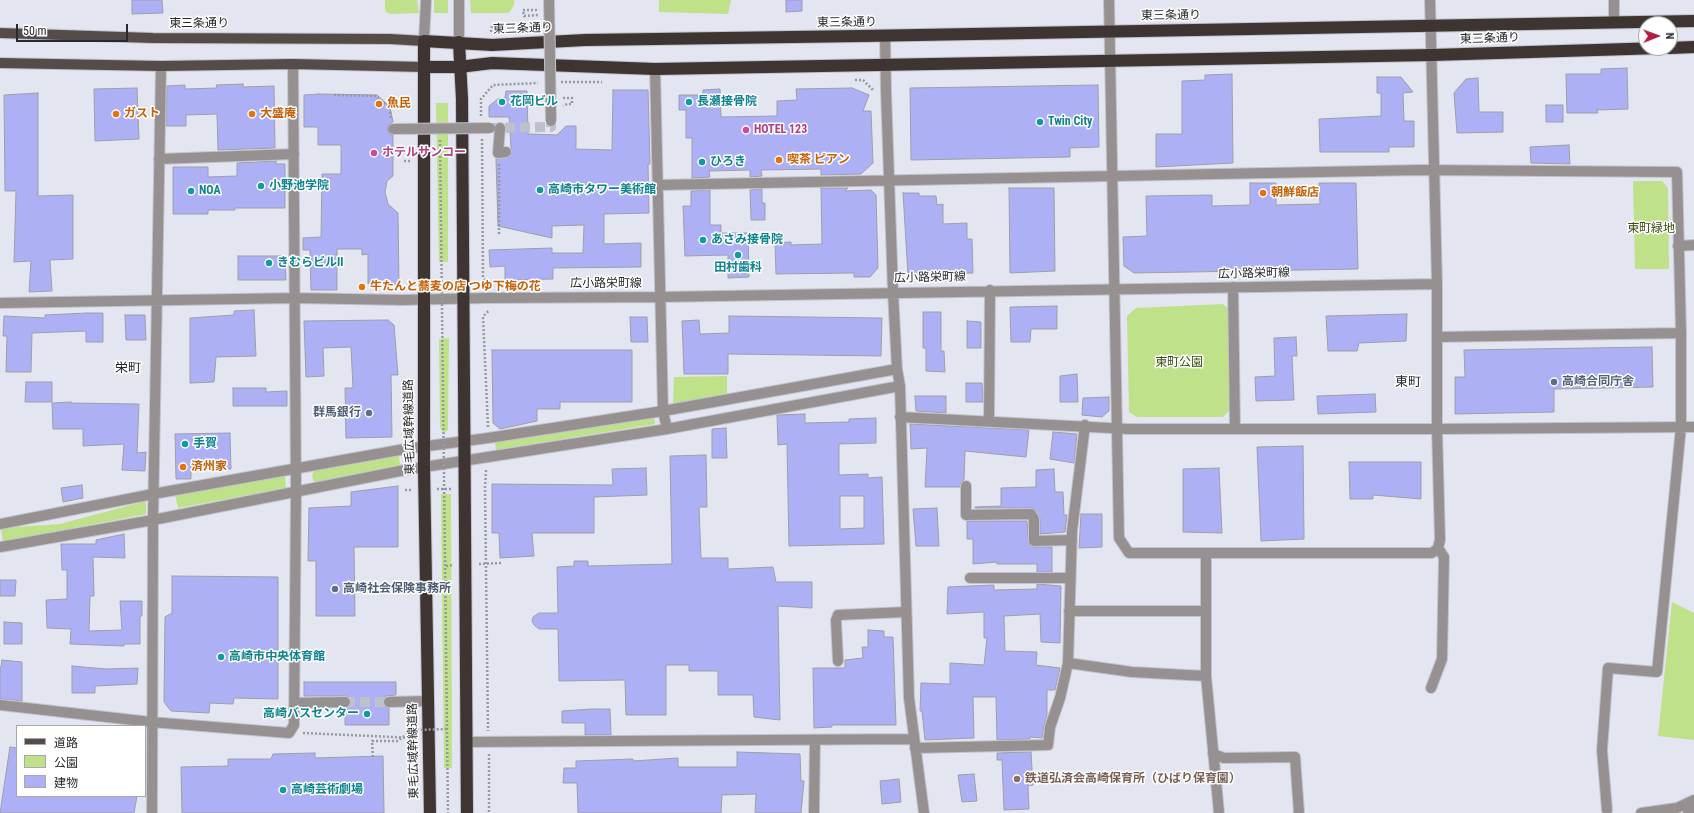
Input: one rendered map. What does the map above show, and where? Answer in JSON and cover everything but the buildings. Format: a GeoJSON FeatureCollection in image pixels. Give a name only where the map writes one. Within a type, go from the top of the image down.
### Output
{"type":"FeatureCollection","features":[{"type":"Feature","properties":{"kind":"highway","name":"東三条通り"},"geometry":{"type":"LineString","coordinates":[[424,41],[492,45],[585,40],[1694,21]]}},
{"type":"Feature","properties":{"kind":"highway","name":"東毛広域幹線道路"},"geometry":{"type":"LineString","coordinates":[[424,41],[424,467],[430,813]]}},
{"type":"Feature","properties":{"kind":"highway"},"geometry":{"type":"LineString","coordinates":[[459,42],[459,67],[462,99],[467,813]]}},
{"type":"Feature","properties":{"kind":"highway"},"geometry":{"type":"LineString","coordinates":[[1678,48],[1694,47]]}},
{"type":"Feature","properties":{"kind":"highway","name":"東三条通り"},"geometry":{"type":"LineString","coordinates":[[424,67],[459,67],[492,63],[655,69],[1432,55],[1638,49]]}},
{"type":"Feature","properties":{"kind":"main road","name":"東三条通り"},"geometry":{"type":"LineString","coordinates":[[0,33],[153,38],[390,39],[424,41]]}},
{"type":"Feature","properties":{"kind":"main road","name":"東三条通り"},"geometry":{"type":"LineString","coordinates":[[0,63],[161,66],[293,64],[424,67]]}},
{"type":"Feature","properties":{"kind":"street"},"geometry":{"type":"LineString","coordinates":[[424,41],[426,0]]}},
{"type":"Feature","properties":{"kind":"street"},"geometry":{"type":"LineString","coordinates":[[459,0],[459,42]]}},
{"type":"Feature","properties":{"kind":"street"},"geometry":{"type":"LineString","coordinates":[[1109,0],[1119,538],[1129,553],[1432,553],[1438,548],[1440,540],[1437,429],[1438,337],[1430,0]]}},
{"type":"Feature","properties":{"kind":"street"},"geometry":{"type":"LineString","coordinates":[[1614,0],[1614,22]]}},
{"type":"Feature","properties":{"kind":"street"},"geometry":{"type":"LineString","coordinates":[[549,5],[551,121]]}},
{"type":"Feature","properties":{"kind":"street"},"geometry":{"type":"LineString","coordinates":[[885,36],[896,369],[900,386],[909,698],[924,813]]}},
{"type":"Feature","properties":{"kind":"street"},"geometry":{"type":"LineString","coordinates":[[0,705],[151,722],[289,733],[294,725],[296,469],[293,64]]}},
{"type":"Feature","properties":{"kind":"street"},"geometry":{"type":"LineString","coordinates":[[152,813],[151,722],[153,494],[161,66]]}},
{"type":"Feature","properties":{"kind":"street"},"geometry":{"type":"LineString","coordinates":[[655,69],[663,411],[667,429]]}},
{"type":"Feature","properties":{"kind":"street"},"geometry":{"type":"LineString","coordinates":[[393,129],[490,131],[502,152]]}},
{"type":"Feature","properties":{"kind":"street"},"geometry":{"type":"LineString","coordinates":[[159,159],[294,154]]}},
{"type":"Feature","properties":{"kind":"street"},"geometry":{"type":"LineString","coordinates":[[658,185],[1434,170],[1677,172],[1681,333],[1681,427],[1657,672],[1608,668],[1602,750],[1607,810]]}},
{"type":"Feature","properties":{"kind":"street"},"geometry":{"type":"LineString","coordinates":[[1678,246],[1694,245]]}},
{"type":"Feature","properties":{"kind":"street","name":"広小路栄町線"},"geometry":{"type":"LineString","coordinates":[[0,303],[295,298],[423,300],[464,298],[660,297],[990,290],[1437,284]]}},
{"type":"Feature","properties":{"kind":"street"},"geometry":{"type":"LineString","coordinates":[[1233,287],[1235,430]]}},
{"type":"Feature","properties":{"kind":"street"},"geometry":{"type":"LineString","coordinates":[[990,290],[990,421]]}},
{"type":"Feature","properties":{"kind":"street"},"geometry":{"type":"LineString","coordinates":[[1438,337],[1681,333]]}},
{"type":"Feature","properties":{"kind":"street"},"geometry":{"type":"LineString","coordinates":[[0,524],[153,494],[296,469],[424,447],[663,411],[896,369]]}},
{"type":"Feature","properties":{"kind":"street"},"geometry":{"type":"LineString","coordinates":[[0,547],[153,520],[424,467],[667,429],[900,386]]}},
{"type":"Feature","properties":{"kind":"street"},"geometry":{"type":"LineString","coordinates":[[900,417],[1116,428],[1235,430],[1694,427]]}},
{"type":"Feature","properties":{"kind":"street"},"geometry":{"type":"LineString","coordinates":[[466,742],[815,741],[914,744],[1048,745],[1050,727],[1060,698],[1068,663],[1072,540],[1085,426]]}},
{"type":"Feature","properties":{"kind":"street"},"geometry":{"type":"LineString","coordinates":[[966,486],[966,515],[1031,514],[1034,519],[1034,541],[1072,540]]}},
{"type":"Feature","properties":{"kind":"street"},"geometry":{"type":"LineString","coordinates":[[1432,688],[1442,659],[1444,557],[1438,548]]}},
{"type":"Feature","properties":{"kind":"street"},"geometry":{"type":"LineString","coordinates":[[1206,553],[1206,676],[1219,813]]}},
{"type":"Feature","properties":{"kind":"street"},"geometry":{"type":"LineString","coordinates":[[970,578],[1070,578]]}},
{"type":"Feature","properties":{"kind":"street"},"geometry":{"type":"LineString","coordinates":[[1069,611],[1206,611]]}},
{"type":"Feature","properties":{"kind":"street"},"geometry":{"type":"LineString","coordinates":[[838,661],[836,620],[838,615],[906,612]]}},
{"type":"Feature","properties":{"kind":"street"},"geometry":{"type":"LineString","coordinates":[[1068,663],[1132,672],[1206,676]]}},
{"type":"Feature","properties":{"kind":"street"},"geometry":{"type":"LineString","coordinates":[[389,702],[427,701]]}},
{"type":"Feature","properties":{"kind":"street"},"geometry":{"type":"LineString","coordinates":[[295,703],[345,702]]}},
{"type":"Feature","properties":{"kind":"street"},"geometry":{"type":"LineString","coordinates":[[814,813],[815,741]]}},
{"type":"Feature","properties":{"kind":"street"},"geometry":{"type":"LineString","coordinates":[[1213,754],[1224,758],[1295,757],[1299,813]]}},
{"type":"Feature","properties":{"kind":"street"},"geometry":{"type":"LineString","coordinates":[[1641,813],[1677,808],[1694,800]]}},
{"type":"Feature","properties":{"kind":"street"},"geometry":{"type":"LineString","coordinates":[[1688,813],[1694,806]]}},
{"type":"Feature","properties":{"kind":"path"},"geometry":{"type":"LineString","coordinates":[[540,22],[539,15],[524,16],[523,10],[549,5]]}},
{"type":"Feature","properties":{"kind":"path"},"geometry":{"type":"LineString","coordinates":[[491,35],[492,25]]}},
{"type":"Feature","properties":{"kind":"path"},"geometry":{"type":"LineString","coordinates":[[481,120],[481,99],[493,84],[493,80]]}},
{"type":"Feature","properties":{"kind":"path"},"geometry":{"type":"LineString","coordinates":[[848,80],[863,80],[875,91],[875,99]]}},
{"type":"Feature","properties":{"kind":"path"},"geometry":{"type":"LineString","coordinates":[[493,84],[546,82]]}},
{"type":"Feature","properties":{"kind":"path"},"geometry":{"type":"LineString","coordinates":[[553,82],[608,82]]}},
{"type":"Feature","properties":{"kind":"path"},"geometry":{"type":"LineString","coordinates":[[334,95],[376,96],[389,108],[393,129]]}},
{"type":"Feature","properties":{"kind":"path"},"geometry":{"type":"LineString","coordinates":[[440,129],[448,813]]}},
{"type":"Feature","properties":{"kind":"path"},"geometry":{"type":"LineString","coordinates":[[476,164],[482,164],[490,131]]}},
{"type":"Feature","properties":{"kind":"path"},"geometry":{"type":"LineString","coordinates":[[499,236],[502,152]]}},
{"type":"Feature","properties":{"kind":"path"},"geometry":{"type":"LineString","coordinates":[[404,161],[411,161]]}},
{"type":"Feature","properties":{"kind":"path"},"geometry":{"type":"LineString","coordinates":[[405,490],[485,488]]}},
{"type":"Feature","properties":{"kind":"path"},"geometry":{"type":"LineString","coordinates":[[373,756],[372,741],[397,741],[415,730],[448,729]]}},
{"type":"Feature","properties":{"kind":"path"},"geometry":{"type":"LineString","coordinates":[[415,730],[417,772]]}},
{"type":"Feature","properties":{"kind":"path"},"geometry":{"type":"LineString","coordinates":[[289,733],[428,739]]}},
{"type":"Feature","properties":{"kind":"green space"},"geometry":{"type":"Polygon","coordinates":[[[385,0],[417,0],[419,13],[390,14],[386,12],[385,0]]]}},
{"type":"Feature","properties":{"kind":"green space"},"geometry":{"type":"Polygon","coordinates":[[[434,0],[448,0],[448,13],[434,13],[434,0]]]}},
{"type":"Feature","properties":{"kind":"green space"},"geometry":{"type":"Polygon","coordinates":[[[470,0],[514,0],[514,5],[509,13],[471,13],[470,0]]]}},
{"type":"Feature","properties":{"kind":"green space"},"geometry":{"type":"Polygon","coordinates":[[[659,0],[731,0],[728,14],[659,12],[659,0]]]}},
{"type":"Feature","properties":{"kind":"green space"},"geometry":{"type":"Polygon","coordinates":[[[436,103],[448,103],[448,262],[439,262],[436,103]]]}},
{"type":"Feature","properties":{"kind":"green space","name":"東町緑地"},"geometry":{"type":"Polygon","coordinates":[[[1633,181],[1662,181],[1668,188],[1669,269],[1635,269],[1633,181]]]}},
{"type":"Feature","properties":{"kind":"green space","name":"東町公園"},"geometry":{"type":"Polygon","coordinates":[[[1223,304],[1230,310],[1231,409],[1223,417],[1137,417],[1129,412],[1127,316],[1136,308],[1223,304]]]}},
{"type":"Feature","properties":{"kind":"green space"},"geometry":{"type":"Polygon","coordinates":[[[449,338],[448,430],[444,433],[440,426],[439,339],[449,338]]]}},
{"type":"Feature","properties":{"kind":"green space"},"geometry":{"type":"Polygon","coordinates":[[[727,376],[727,395],[673,405],[674,377],[727,376]]]}},
{"type":"Feature","properties":{"kind":"green space"},"geometry":{"type":"Polygon","coordinates":[[[654,416],[655,424],[496,450],[495,442],[654,416]]]}},
{"type":"Feature","properties":{"kind":"green space"},"geometry":{"type":"Polygon","coordinates":[[[397,455],[399,457],[400,464],[398,468],[317,484],[313,480],[312,474],[315,470],[397,455]]]}},
{"type":"Feature","properties":{"kind":"green space"},"geometry":{"type":"Polygon","coordinates":[[[285,475],[286,488],[178,508],[175,495],[285,475]]]}},
{"type":"Feature","properties":{"kind":"green space"},"geometry":{"type":"Polygon","coordinates":[[[441,494],[451,494],[452,768],[444,768],[441,494]]]}},
{"type":"Feature","properties":{"kind":"green space"},"geometry":{"type":"Polygon","coordinates":[[[146,501],[146,514],[3,542],[1,528],[60,524],[146,501]]]}},
{"type":"Feature","properties":{"kind":"green space"},"geometry":{"type":"Polygon","coordinates":[[[1672,602],[1694,613],[1694,740],[1658,736],[1672,602]]]}},
{"type":"Feature","properties":{"kind":"tunnel"},"geometry":{"type":"LineString","coordinates":[[490,128],[551,127],[551,121]]}},
{"type":"Feature","properties":{"kind":"tunnel"},"geometry":{"type":"LineString","coordinates":[[345,702],[389,702]]}},
{"type":"Feature","properties":{"kind":"place","name":"花岡ビル"},"geometry":{"type":"Point","coordinates":[502,102]}},
{"type":"Feature","properties":{"kind":"place","name":"長瀬接骨院"},"geometry":{"type":"Point","coordinates":[689,102]}},
{"type":"Feature","properties":{"kind":"place","name":"魚民"},"geometry":{"type":"Point","coordinates":[379,104]}},
{"type":"Feature","properties":{"kind":"place","name":"ガスト"},"geometry":{"type":"Point","coordinates":[116,114]}},
{"type":"Feature","properties":{"kind":"place","name":"大盛庵"},"geometry":{"type":"Point","coordinates":[252,114]}},
{"type":"Feature","properties":{"kind":"place","name":"Twin City"},"geometry":{"type":"Point","coordinates":[1040,122]}},
{"type":"Feature","properties":{"kind":"place","name":"HOTEL 123"},"geometry":{"type":"Point","coordinates":[746,130]}},
{"type":"Feature","properties":{"kind":"place","name":"ホテルサンコー"},"geometry":{"type":"Point","coordinates":[374,153]}},
{"type":"Feature","properties":{"kind":"place","name":"喫茶 ピアン"},"geometry":{"type":"Point","coordinates":[779,160]}},
{"type":"Feature","properties":{"kind":"place","name":"ひろき"},"geometry":{"type":"Point","coordinates":[702,162]}},
{"type":"Feature","properties":{"kind":"place","name":"小野池学院"},"geometry":{"type":"Point","coordinates":[261,186]}},
{"type":"Feature","properties":{"kind":"place","name":"高崎市タワー美術館"},"geometry":{"type":"Point","coordinates":[540,190]}},
{"type":"Feature","properties":{"kind":"place","name":"NOA"},"geometry":{"type":"Point","coordinates":[191,191]}},
{"type":"Feature","properties":{"kind":"place","name":"朝鮮飯店"},"geometry":{"type":"Point","coordinates":[1263,193]}},
{"type":"Feature","properties":{"kind":"place","name":"あさみ接骨院"},"geometry":{"type":"Point","coordinates":[703,240]}},
{"type":"Feature","properties":{"kind":"place","name":"田村歯科"},"geometry":{"type":"Point","coordinates":[738,255]}},
{"type":"Feature","properties":{"kind":"place","name":"きむらビルII"},"geometry":{"type":"Point","coordinates":[269,263]}},
{"type":"Feature","properties":{"kind":"place","name":"牛たんと蕎麦の店 つゆ下梅の花"},"geometry":{"type":"Point","coordinates":[362,287]}},
{"type":"Feature","properties":{"kind":"place","name":"高崎合同庁舎"},"geometry":{"type":"Point","coordinates":[1554,382]}},
{"type":"Feature","properties":{"kind":"place","name":"群馬銀行"},"geometry":{"type":"Point","coordinates":[369,413]}},
{"type":"Feature","properties":{"kind":"place","name":"手賀"},"geometry":{"type":"Point","coordinates":[185,444]}},
{"type":"Feature","properties":{"kind":"place","name":"済州家"},"geometry":{"type":"Point","coordinates":[183,467]}},
{"type":"Feature","properties":{"kind":"place","name":"高崎社会保険事務所"},"geometry":{"type":"Point","coordinates":[335,589]}},
{"type":"Feature","properties":{"kind":"place","name":"高崎市中央体育館"},"geometry":{"type":"Point","coordinates":[221,657]}},
{"type":"Feature","properties":{"kind":"place","name":"高崎バスセンター"},"geometry":{"type":"Point","coordinates":[367,714]}},
{"type":"Feature","properties":{"kind":"place","name":"鉄道弘済会高崎保育所（ひばり保育園）"},"geometry":{"type":"Point","coordinates":[1017,779]}},
{"type":"Feature","properties":{"kind":"place","name":"高崎芸術劇場"},"geometry":{"type":"Point","coordinates":[283,790]}},
{"type":"Feature","properties":{"kind":"district","name":"栄町"},"geometry":{"type":"Point","coordinates":[128,369]}},
{"type":"Feature","properties":{"kind":"district","name":"東町"},"geometry":{"type":"Point","coordinates":[1408,383]}}]}
